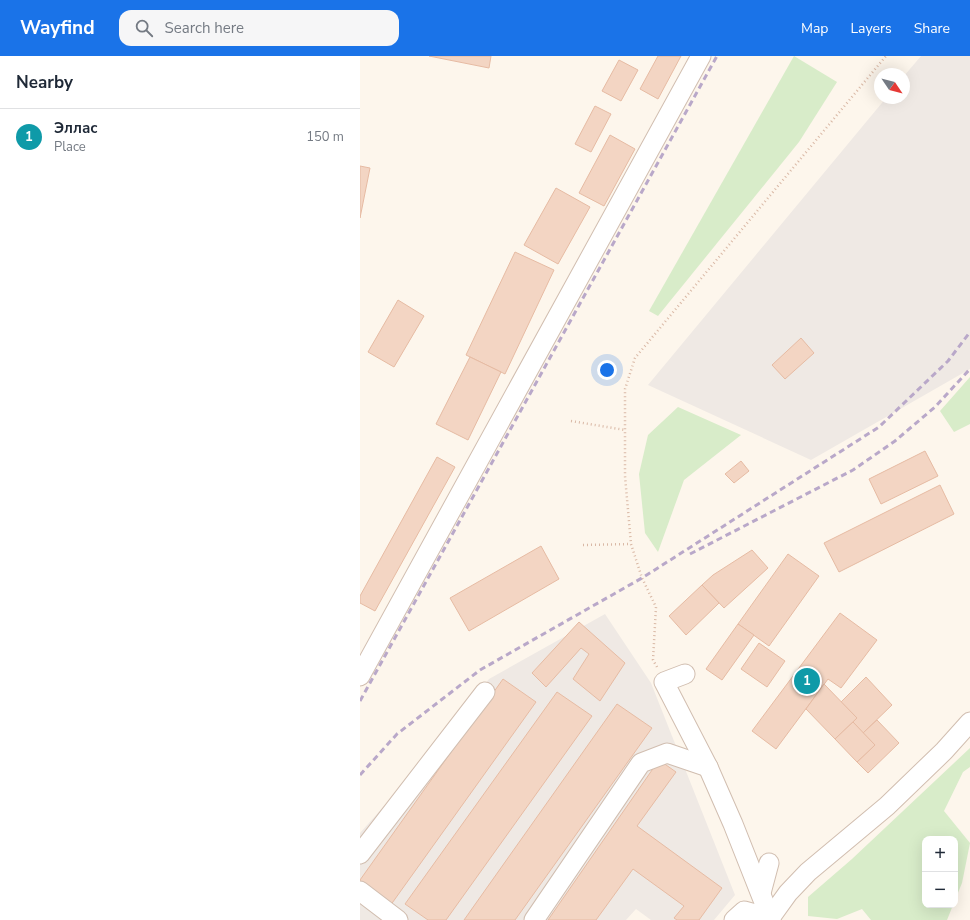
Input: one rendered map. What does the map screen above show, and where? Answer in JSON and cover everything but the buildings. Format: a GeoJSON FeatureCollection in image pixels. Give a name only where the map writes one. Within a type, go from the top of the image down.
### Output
{"type":"FeatureCollection","features":[{"type":"Feature","properties":{"kind":"street"},"geometry":{"type":"LineString","coordinates":[[360,676],[701,56]]}},
{"type":"Feature","properties":{"kind":"street"},"geometry":{"type":"LineString","coordinates":[[684,674],[664,682],[708,767],[771,919]]}},
{"type":"Feature","properties":{"kind":"street"},"geometry":{"type":"LineString","coordinates":[[360,854],[485,692]]}},
{"type":"Feature","properties":{"kind":"street"},"geometry":{"type":"LineString","coordinates":[[771,919],[788,893],[808,872],[887,806],[944,751],[970,722]]}},
{"type":"Feature","properties":{"kind":"street"},"geometry":{"type":"LineString","coordinates":[[534,920],[641,763],[667,753],[708,767]]}},
{"type":"Feature","properties":{"kind":"street"},"geometry":{"type":"LineString","coordinates":[[761,893],[769,863]]}},
{"type":"Feature","properties":{"kind":"street"},"geometry":{"type":"LineString","coordinates":[[360,891],[377,914],[398,920]]}},
{"type":"Feature","properties":{"kind":"street"},"geometry":{"type":"LineString","coordinates":[[734,920],[744,910],[771,919]]}},
{"type":"Feature","properties":{"kind":"path"},"geometry":{"type":"LineString","coordinates":[[664,682],[653,660],[656,606],[642,578],[631,544],[625,476],[625,389],[635,358],[886,56]]}},
{"type":"Feature","properties":{"kind":"path"},"geometry":{"type":"LineString","coordinates":[[571,421],[625,430]]}},
{"type":"Feature","properties":{"kind":"path"},"geometry":{"type":"LineString","coordinates":[[583,544],[631,544]]}},
{"type":"Feature","properties":{"kind":"shaded area"},"geometry":{"type":"Polygon","coordinates":[[[921,56],[970,56],[970,369],[811,460],[648,385],[881,104],[910,104],[910,69],[921,56]]]}},
{"type":"Feature","properties":{"kind":"shaded area"},"geometry":{"type":"Polygon","coordinates":[[[605,614],[651,683],[735,895],[714,920],[651,920],[636,909],[626,920],[360,920],[360,833],[434,750],[489,679],[605,614]]]}},
{"type":"Feature","properties":{"kind":"green space"},"geometry":{"type":"Polygon","coordinates":[[[794,56],[837,82],[799,142],[658,316],[649,311],[794,56]]]}},
{"type":"Feature","properties":{"kind":"green space"},"geometry":{"type":"Polygon","coordinates":[[[970,377],[970,424],[954,432],[940,411],[970,377]]]}},
{"type":"Feature","properties":{"kind":"green space"},"geometry":{"type":"Polygon","coordinates":[[[678,407],[741,435],[684,480],[658,552],[645,533],[639,474],[648,435],[678,407]]]}},
{"type":"Feature","properties":{"kind":"green space"},"geometry":{"type":"Polygon","coordinates":[[[970,748],[970,767],[963,772],[944,811],[970,843],[962,883],[958,893],[958,836],[922,836],[922,908],[952,908],[947,920],[871,920],[862,909],[837,919],[808,916],[808,897],[852,859],[970,748]]]}},
{"type":"Feature","properties":{"kind":"railway"},"geometry":{"type":"LineString","coordinates":[[360,701],[717,56]]}},
{"type":"Feature","properties":{"kind":"railway"},"geometry":{"type":"LineString","coordinates":[[360,775],[397,734],[480,670],[642,578],[879,427],[948,361],[970,332]]}},
{"type":"Feature","properties":{"kind":"railway"},"geometry":{"type":"LineString","coordinates":[[690,554],[853,470],[895,441],[935,407],[970,369]]}},
{"type":"Feature","properties":{"kind":"place","name":"Эллас"},"geometry":{"type":"Point","coordinates":[807,681]}}]}
